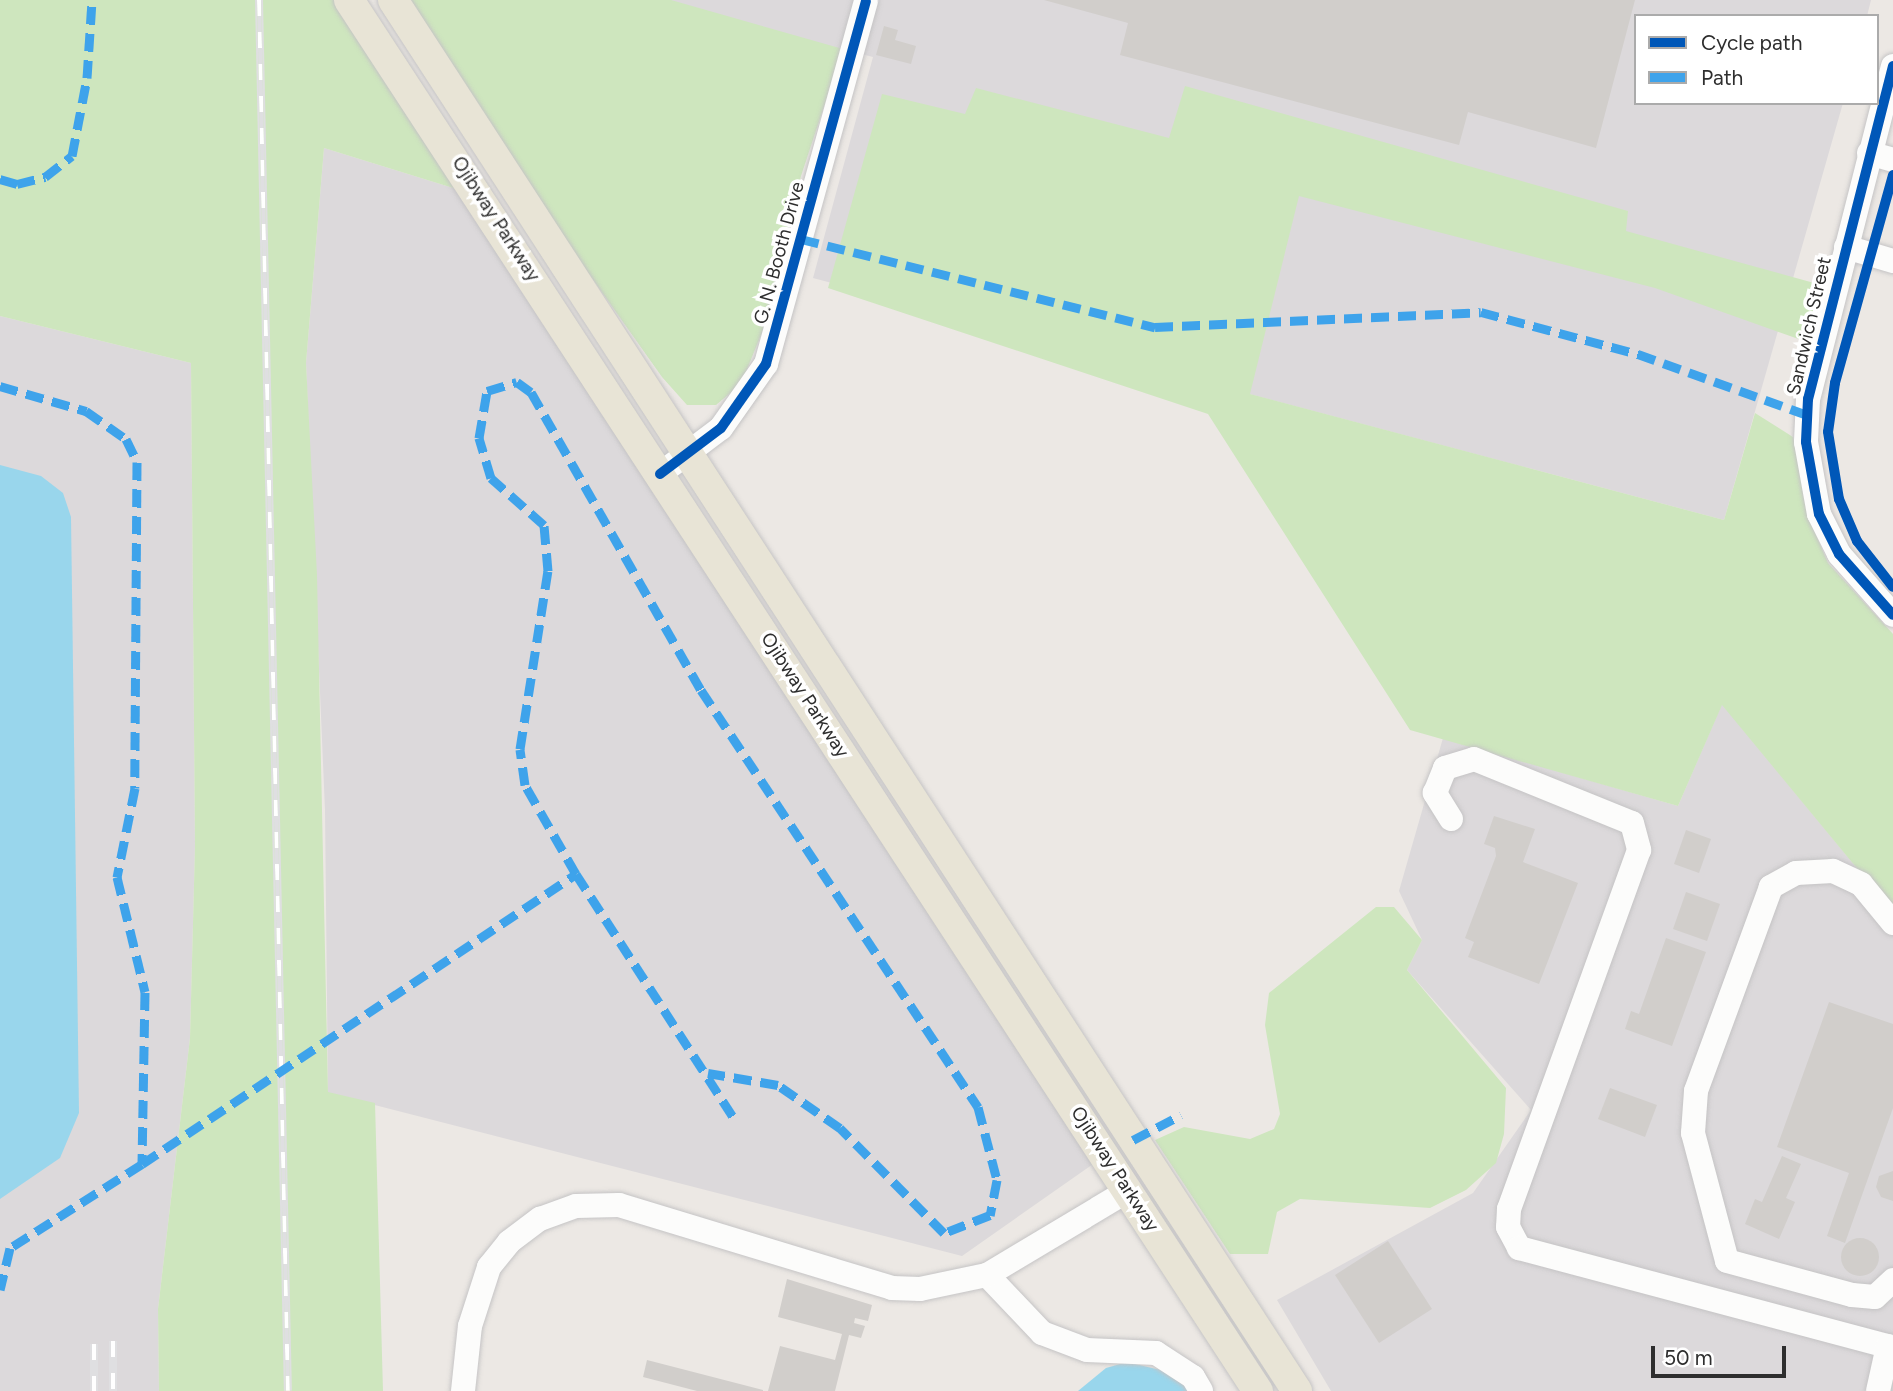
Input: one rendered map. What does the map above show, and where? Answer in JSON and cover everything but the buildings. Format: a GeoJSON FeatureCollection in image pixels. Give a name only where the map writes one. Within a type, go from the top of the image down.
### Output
{"type":"FeatureCollection","features":[{"type":"Feature","properties":{"kind":"main road","name":"Ojibway Parkway"},"geometry":{"type":"LineString","coordinates":[[349,0],[1258,1391]]}},
{"type":"Feature","properties":{"kind":"main road","name":"Ojibway Parkway"},"geometry":{"type":"LineString","coordinates":[[393,0],[1297,1391]]}},
{"type":"Feature","properties":{"kind":"street","name":"G. N. Booth Drive"},"geometry":{"type":"LineString","coordinates":[[660,474],[689,455],[729,418],[766,364],[866,2]]}},
{"type":"Feature","properties":{"kind":"street","name":"Sandwich Street"},"geometry":{"type":"LineString","coordinates":[[1893,66],[1808,399],[1810,477],[1839,554],[1893,615]]}},
{"type":"Feature","properties":{"kind":"street"},"geometry":{"type":"LineString","coordinates":[[1869,153],[1893,160]]}},
{"type":"Feature","properties":{"kind":"street"},"geometry":{"type":"LineString","coordinates":[[1846,247],[1893,261]]}},
{"type":"Feature","properties":{"kind":"street"},"geometry":{"type":"LineString","coordinates":[[1451,820],[1435,793],[1445,768],[1474,759],[1632,823],[1639,850],[1509,1209],[1508,1227],[1519,1248],[1888,1346],[1878,1391]]}},
{"type":"Feature","properties":{"kind":"street"},"geometry":{"type":"LineString","coordinates":[[1893,923],[1861,884],[1833,871],[1796,873],[1771,887],[1696,1091],[1693,1133],[1727,1261],[1852,1296],[1875,1297],[1893,1280]]}},
{"type":"Feature","properties":{"kind":"street"},"geometry":{"type":"LineString","coordinates":[[463,1391],[470,1326],[489,1267],[509,1242],[540,1220],[576,1206],[619,1205],[892,1288],[920,1289],[987,1275],[1124,1183],[1140,1151]]}},
{"type":"Feature","properties":{"kind":"street"},"geometry":{"type":"LineString","coordinates":[[987,1275],[1042,1334],[1087,1350],[1156,1353],[1193,1377],[1201,1391]]}},
{"type":"Feature","properties":{"kind":"shaded area"},"geometry":{"type":"Polygon","coordinates":[[[646,0],[1871,0],[1868,14],[1634,14],[1634,105],[1842,105],[1724,520],[813,278],[873,57],[646,0]]]}},
{"type":"Feature","properties":{"kind":"shaded area"},"geometry":{"type":"Polygon","coordinates":[[[324,148],[466,192],[1096,1162],[962,1256],[328,1093],[325,810],[306,363],[324,148]]]}},
{"type":"Feature","properties":{"kind":"shaded area"},"geometry":{"type":"Polygon","coordinates":[[[0,316],[191,363],[195,846],[190,1038],[158,1309],[159,1391],[0,1391],[0,316]]]}},
{"type":"Feature","properties":{"kind":"shaded area"},"geometry":{"type":"Polygon","coordinates":[[[1722,704],[1893,912],[1893,1391],[1331,1391],[1277,1300],[1473,1193],[1531,1110],[1407,970],[1422,940],[1399,891],[1443,738],[1678,806],[1722,704]]]}},
{"type":"Feature","properties":{"kind":"green space"},"geometry":{"type":"Polygon","coordinates":[[[0,0],[336,0],[466,192],[324,148],[306,363],[317,575],[328,1092],[375,1103],[383,1391],[159,1391],[158,1309],[190,1038],[195,846],[191,363],[0,316],[0,0]]]}},
{"type":"Feature","properties":{"kind":"green space"},"geometry":{"type":"Polygon","coordinates":[[[411,0],[671,0],[843,49],[801,176],[763,330],[741,384],[716,405],[687,405],[662,377],[545,212],[411,0]]]}},
{"type":"Feature","properties":{"kind":"green space"},"geometry":{"type":"Polygon","coordinates":[[[1185,86],[1628,211],[1626,231],[1825,286],[1807,342],[1655,288],[1299,196],[1250,394],[1724,520],[1755,413],[1793,437],[1810,521],[1828,563],[1893,634],[1893,912],[1722,705],[1678,806],[1410,730],[1208,414],[828,288],[882,94],[965,114],[976,88],[1169,138],[1185,86]]]}},
{"type":"Feature","properties":{"kind":"green space"},"geometry":{"type":"Polygon","coordinates":[[[1376,907],[1394,907],[1422,940],[1407,970],[1506,1088],[1504,1134],[1496,1163],[1466,1190],[1430,1208],[1300,1199],[1277,1212],[1268,1254],[1230,1254],[1155,1140],[1184,1127],[1250,1139],[1274,1129],[1280,1114],[1265,1025],[1269,993],[1376,907]]]}},
{"type":"Feature","properties":{"kind":"water"},"geometry":{"type":"Polygon","coordinates":[[[0,465],[41,476],[63,493],[71,517],[79,1113],[60,1158],[0,1199],[0,465]]]}},
{"type":"Feature","properties":{"kind":"water"},"geometry":{"type":"Polygon","coordinates":[[[1127,1362],[1169,1372],[1190,1391],[1078,1391],[1106,1368],[1127,1362]]]}},
{"type":"Feature","properties":{"kind":"railway"},"geometry":{"type":"LineString","coordinates":[[259,0],[288,1391]]}},
{"type":"Feature","properties":{"kind":"railway"},"geometry":{"type":"LineString","coordinates":[[113,1341],[113,1391]]}},
{"type":"Feature","properties":{"kind":"railway"},"geometry":{"type":"LineString","coordinates":[[94,1344],[94,1391]]}},
{"type":"Feature","properties":{"kind":"marked path"},"geometry":{"type":"LineString","coordinates":[[0,179],[17,184],[45,177],[72,156],[87,78],[92,0]]}},
{"type":"Feature","properties":{"kind":"marked path"},"geometry":{"type":"LineString","coordinates":[[801,239],[1155,327],[1481,312],[1638,354],[1807,415]]}},
{"type":"Feature","properties":{"kind":"marked path"},"geometry":{"type":"LineString","coordinates":[[576,874],[525,785],[520,749],[548,571],[544,525],[491,478],[479,438],[487,391],[517,382],[531,392],[701,690],[978,1107],[997,1180],[990,1215],[944,1233],[840,1128],[778,1085],[708,1073]]}},
{"type":"Feature","properties":{"kind":"marked path"},"geometry":{"type":"LineString","coordinates":[[0,386],[86,411],[126,439],[137,462],[135,788],[117,877],[145,992],[142,1164],[10,1248],[0,1290]]}},
{"type":"Feature","properties":{"kind":"marked path"},"geometry":{"type":"LineString","coordinates":[[142,1164],[576,874],[734,1118]]}},
{"type":"Feature","properties":{"kind":"marked path"},"geometry":{"type":"LineString","coordinates":[[1133,1140],[1181,1115]]}},
{"type":"Feature","properties":{"kind":"cycle path"},"geometry":{"type":"LineString","coordinates":[[660,474],[721,428],[766,364],[866,2]]}},
{"type":"Feature","properties":{"kind":"cycle path"},"geometry":{"type":"LineString","coordinates":[[1893,66],[1808,399],[1806,442],[1819,514],[1839,554],[1893,615]]}},
{"type":"Feature","properties":{"kind":"cycle path"},"geometry":{"type":"LineString","coordinates":[[1893,175],[1835,383],[1828,432],[1839,499],[1857,541],[1893,587]]}}]}
